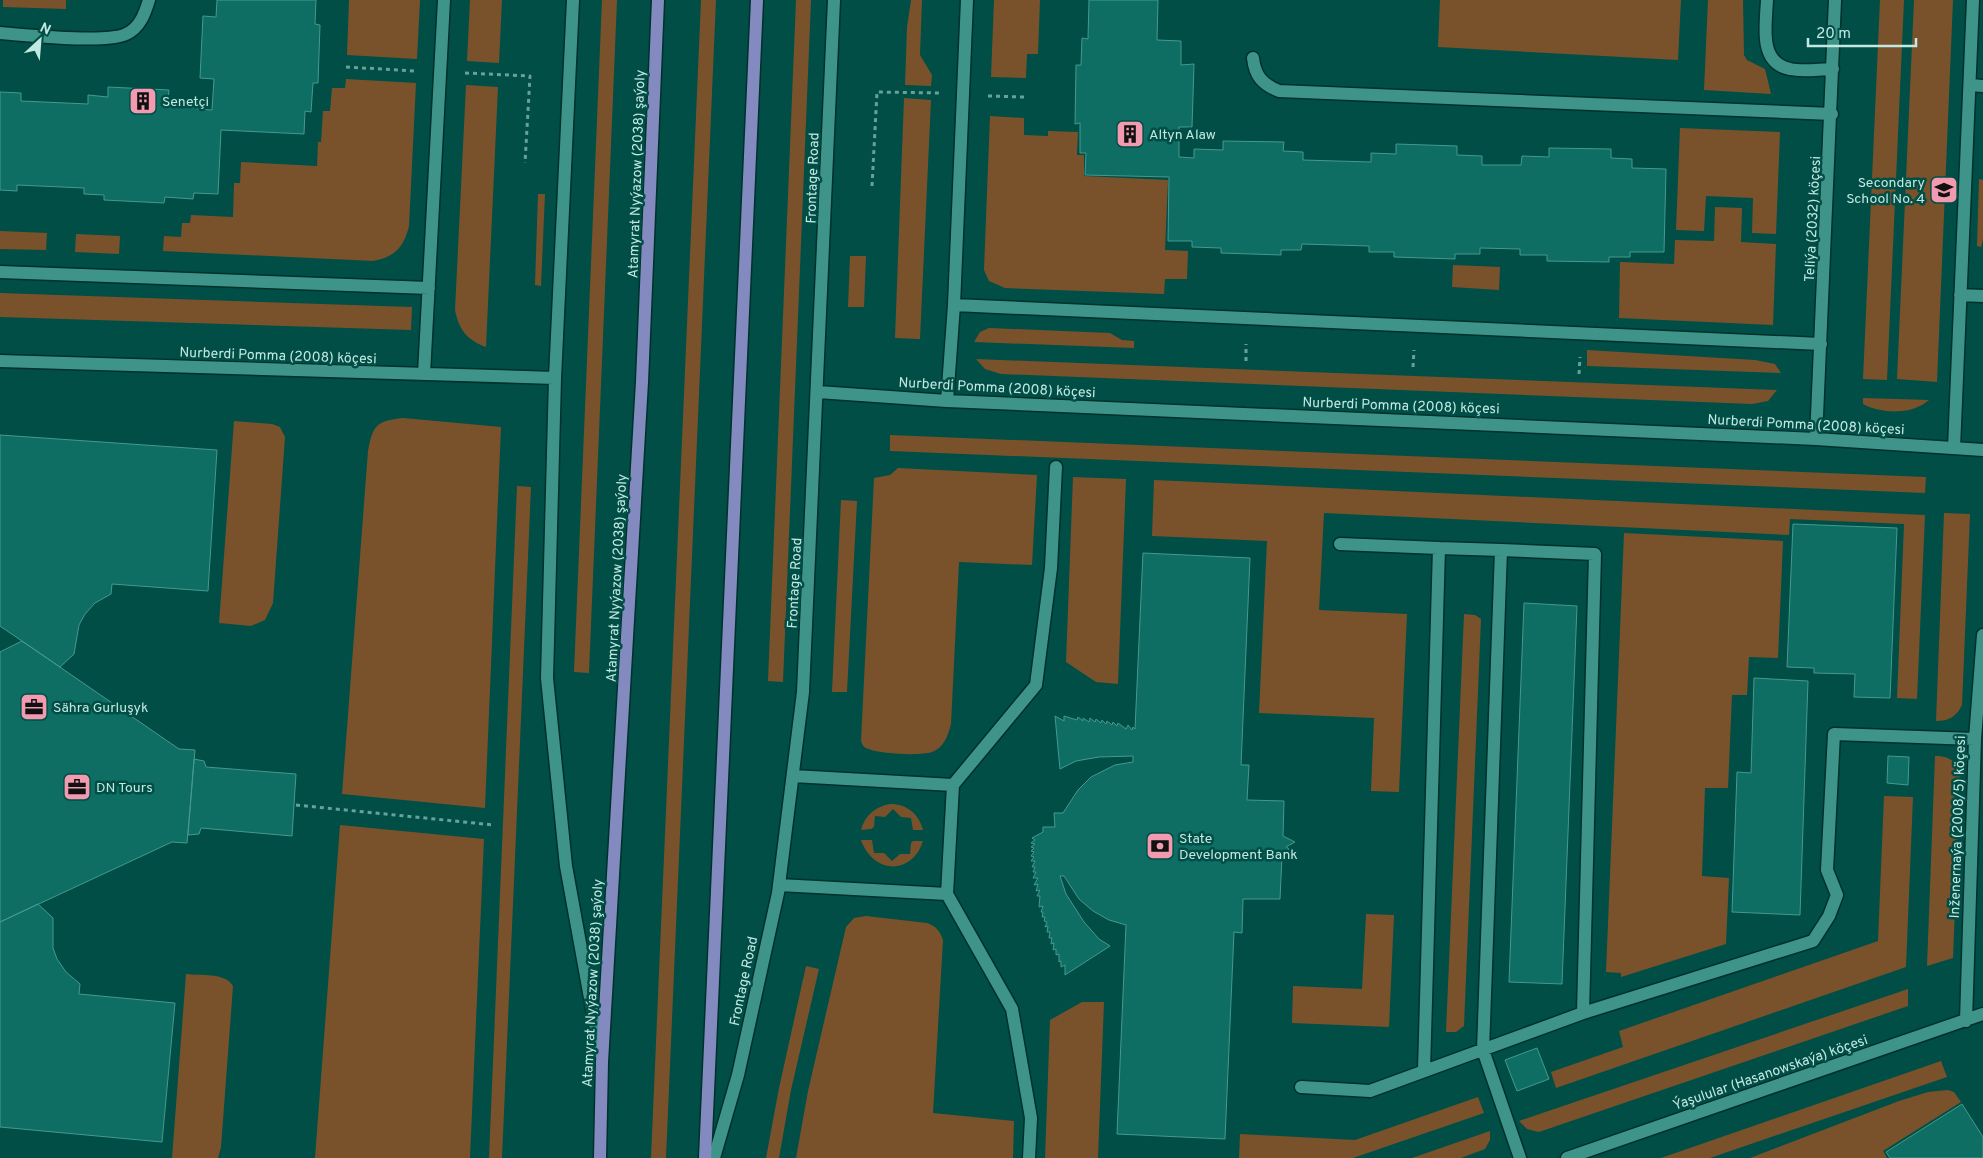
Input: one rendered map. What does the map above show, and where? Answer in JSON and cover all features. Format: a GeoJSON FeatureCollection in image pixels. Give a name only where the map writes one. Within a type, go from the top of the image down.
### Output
{"type":"FeatureCollection","features":[{"type":"Feature","properties":{"kind":"main road","name":"Atamyrat Nyýazow (2038) şaýoly"},"geometry":{"type":"LineString","coordinates":[[600,1158],[602,1062],[642,392],[658,0]]}},
{"type":"Feature","properties":{"kind":"main road"},"geometry":{"type":"LineString","coordinates":[[706,1158],[757,0]]}},
{"type":"Feature","properties":{"kind":"street"},"geometry":{"type":"LineString","coordinates":[[0,34],[105,39],[126,34],[136,27],[145,14],[149,0]]}},
{"type":"Feature","properties":{"kind":"street"},"geometry":{"type":"LineString","coordinates":[[424,374],[444,0]]}},
{"type":"Feature","properties":{"kind":"street"},"geometry":{"type":"LineString","coordinates":[[574,0],[555,378],[546,678],[566,866],[602,1062]]}},
{"type":"Feature","properties":{"kind":"street","name":"Frontage Road"},"geometry":{"type":"LineString","coordinates":[[714,1158],[740,1066],[779,886],[804,692],[834,0]]}},
{"type":"Feature","properties":{"kind":"street"},"geometry":{"type":"LineString","coordinates":[[948,401],[967,0]]}},
{"type":"Feature","properties":{"kind":"street"},"geometry":{"type":"LineString","coordinates":[[1767,0],[1766,49],[1774,61],[1789,69],[1833,69]]}},
{"type":"Feature","properties":{"kind":"street","name":"Teliýa (2032) köçesi"},"geometry":{"type":"LineString","coordinates":[[1816,439],[1832,114],[1835,0]]}},
{"type":"Feature","properties":{"kind":"street"},"geometry":{"type":"LineString","coordinates":[[1954,448],[1973,0]]}},
{"type":"Feature","properties":{"kind":"street"},"geometry":{"type":"LineString","coordinates":[[1253,58],[1255,72],[1265,85],[1279,91],[1832,114]]}},
{"type":"Feature","properties":{"kind":"street"},"geometry":{"type":"LineString","coordinates":[[1970,86],[1983,86]]}},
{"type":"Feature","properties":{"kind":"street"},"geometry":{"type":"LineString","coordinates":[[0,272],[428,288]]}},
{"type":"Feature","properties":{"kind":"street"},"geometry":{"type":"LineString","coordinates":[[1960,295],[1983,296]]}},
{"type":"Feature","properties":{"kind":"street"},"geometry":{"type":"LineString","coordinates":[[954,305],[1821,344]]}},
{"type":"Feature","properties":{"kind":"street","name":"Nurberdi Pomma (2008) köçesi"},"geometry":{"type":"LineString","coordinates":[[0,361],[555,378]]}},
{"type":"Feature","properties":{"kind":"street","name":"Nurberdi Pomma (2008) köçesi"},"geometry":{"type":"LineString","coordinates":[[818,392],[948,401],[1816,439],[1983,450]]}},
{"type":"Feature","properties":{"kind":"street"},"geometry":{"type":"LineString","coordinates":[[1029,1158],[1031,1118],[1012,1009],[947,894],[953,785],[1036,685],[1051,568],[1056,467]]}},
{"type":"Feature","properties":{"kind":"street"},"geometry":{"type":"LineString","coordinates":[[1340,544],[1595,554],[1583,1013]]}},
{"type":"Feature","properties":{"kind":"street"},"geometry":{"type":"LineString","coordinates":[[1424,1070],[1439,548]]}},
{"type":"Feature","properties":{"kind":"street"},"geometry":{"type":"LineString","coordinates":[[1501,550],[1483,1050],[1520,1158]]}},
{"type":"Feature","properties":{"kind":"street","name":"Inženernaýa (2008/5) köçesi"},"geometry":{"type":"LineString","coordinates":[[1966,1021],[1975,739],[1983,635]]}},
{"type":"Feature","properties":{"kind":"street"},"geometry":{"type":"LineString","coordinates":[[1301,1087],[1370,1091],[1583,1013],[1813,941],[1829,916],[1838,895],[1827,870],[1834,734],[1975,739]]}},
{"type":"Feature","properties":{"kind":"street"},"geometry":{"type":"LineString","coordinates":[[793,776],[953,785]]}},
{"type":"Feature","properties":{"kind":"street"},"geometry":{"type":"LineString","coordinates":[[779,886],[947,894]]}},
{"type":"Feature","properties":{"kind":"street","name":"Ýaşulular (Hasanowskaýa) köçesi"},"geometry":{"type":"LineString","coordinates":[[1567,1158],[1581,1156],[1983,1014]]}},
{"type":"Feature","properties":{"kind":"path"},"geometry":{"type":"LineString","coordinates":[[872,186],[877,92],[941,93]]}},
{"type":"Feature","properties":{"kind":"path"},"geometry":{"type":"LineString","coordinates":[[980,95],[1024,98]]}},
{"type":"Feature","properties":{"kind":"path"},"geometry":{"type":"LineString","coordinates":[[525,163],[529,96]]}},
{"type":"Feature","properties":{"kind":"path"},"geometry":{"type":"LineString","coordinates":[[296,805],[494,824]]}},
{"type":"Feature","properties":{"kind":"shaded area"},"geometry":{"type":"Polygon","coordinates":[[[3,0],[66,0],[66,9],[3,7],[3,0]]]}},
{"type":"Feature","properties":{"kind":"shaded area"},"geometry":{"type":"Polygon","coordinates":[[[349,0],[420,0],[417,59],[347,55],[349,0]]]}},
{"type":"Feature","properties":{"kind":"shaded area"},"geometry":{"type":"Polygon","coordinates":[[[470,0],[502,0],[499,63],[467,61],[470,0]]]}},
{"type":"Feature","properties":{"kind":"shaded area"},"geometry":{"type":"Polygon","coordinates":[[[602,0],[617,0],[589,673],[574,672],[602,0]]]}},
{"type":"Feature","properties":{"kind":"shaded area"},"geometry":{"type":"Polygon","coordinates":[[[701,0],[716,0],[666,1158],[651,1158],[701,0]]]}},
{"type":"Feature","properties":{"kind":"shaded area"},"geometry":{"type":"Polygon","coordinates":[[[796,0],[811,0],[783,682],[768,681],[796,0]]]}},
{"type":"Feature","properties":{"kind":"shaded area"},"geometry":{"type":"Polygon","coordinates":[[[911,0],[922,0],[920,55],[932,75],[931,86],[905,85],[907,27],[911,0]]]}},
{"type":"Feature","properties":{"kind":"shaded area"},"geometry":{"type":"Polygon","coordinates":[[[994,0],[1040,0],[1038,54],[1027,54],[1026,78],[991,77],[994,0]]]}},
{"type":"Feature","properties":{"kind":"shaded area"},"geometry":{"type":"Polygon","coordinates":[[[1440,0],[1681,0],[1678,60],[1438,47],[1440,0]]]}},
{"type":"Feature","properties":{"kind":"shaded area"},"geometry":{"type":"Polygon","coordinates":[[[1708,0],[1743,0],[1744,55],[1747,60],[1765,69],[1771,94],[1704,90],[1708,0]]]}},
{"type":"Feature","properties":{"kind":"shaded area"},"geometry":{"type":"Polygon","coordinates":[[[1880,0],[1904,0],[1887,380],[1863,379],[1880,0]]]}},
{"type":"Feature","properties":{"kind":"shaded area"},"geometry":{"type":"Polygon","coordinates":[[[1914,0],[1953,0],[1937,382],[1897,379],[1914,0]]]}},
{"type":"Feature","properties":{"kind":"shaded area"},"geometry":{"type":"Polygon","coordinates":[[[346,79],[416,83],[409,226],[404,240],[393,254],[373,261],[163,251],[164,236],[181,237],[182,223],[190,223],[191,215],[233,217],[234,183],[240,183],[241,162],[317,166],[318,142],[321,142],[323,111],[330,111],[332,88],[345,88],[346,79]]]}},
{"type":"Feature","properties":{"kind":"shaded area"},"geometry":{"type":"Polygon","coordinates":[[[466,85],[498,87],[486,347],[474,341],[465,333],[459,323],[455,310],[466,85]]]}},
{"type":"Feature","properties":{"kind":"shaded area"},"geometry":{"type":"Polygon","coordinates":[[[904,98],[931,100],[920,339],[895,338],[904,98]]]}},
{"type":"Feature","properties":{"kind":"shaded area"},"geometry":{"type":"Polygon","coordinates":[[[990,116],[1024,118],[1024,135],[1048,136],[1048,131],[1078,132],[1077,155],[1084,155],[1084,176],[1168,180],[1165,250],[1188,251],[1187,279],[1165,279],[1164,294],[1005,288],[989,281],[984,270],[990,116]]]}},
{"type":"Feature","properties":{"kind":"shaded area"},"geometry":{"type":"Polygon","coordinates":[[[1680,128],[1780,132],[1776,234],[1752,233],[1753,198],[1706,196],[1704,231],[1676,230],[1680,128]]]}},
{"type":"Feature","properties":{"kind":"shaded area"},"geometry":{"type":"Polygon","coordinates":[[[1979,179],[1983,180],[1983,239],[1981,247],[1977,246],[1979,179]]]}},
{"type":"Feature","properties":{"kind":"shaded area"},"geometry":{"type":"Polygon","coordinates":[[[538,194],[545,194],[541,286],[535,285],[538,194]]]}},
{"type":"Feature","properties":{"kind":"shaded area"},"geometry":{"type":"Polygon","coordinates":[[[1715,207],[1742,208],[1741,242],[1776,244],[1773,325],[1619,318],[1620,262],[1674,264],[1675,240],[1714,241],[1715,207]]]}},
{"type":"Feature","properties":{"kind":"shaded area"},"geometry":{"type":"Polygon","coordinates":[[[0,231],[47,233],[46,250],[0,249],[0,231]]]}},
{"type":"Feature","properties":{"kind":"shaded area"},"geometry":{"type":"Polygon","coordinates":[[[76,234],[120,236],[119,254],[75,252],[76,234]]]}},
{"type":"Feature","properties":{"kind":"shaded area"},"geometry":{"type":"Polygon","coordinates":[[[850,256],[866,256],[864,307],[848,307],[850,256]]]}},
{"type":"Feature","properties":{"kind":"shaded area"},"geometry":{"type":"Polygon","coordinates":[[[1453,265],[1500,267],[1499,290],[1452,287],[1453,265]]]}},
{"type":"Feature","properties":{"kind":"shaded area"},"geometry":{"type":"Polygon","coordinates":[[[0,293],[412,307],[411,330],[0,317],[0,293]]]}},
{"type":"Feature","properties":{"kind":"shaded area"},"geometry":{"type":"Polygon","coordinates":[[[989,328],[1110,333],[1122,340],[1134,341],[1134,348],[974,342],[980,332],[989,328]]]}},
{"type":"Feature","properties":{"kind":"shaded area"},"geometry":{"type":"Polygon","coordinates":[[[1587,350],[1755,360],[1775,364],[1781,373],[1587,366],[1587,350]]]}},
{"type":"Feature","properties":{"kind":"shaded area"},"geometry":{"type":"Polygon","coordinates":[[[976,359],[1777,390],[1768,401],[1752,404],[1001,374],[985,369],[976,359]]]}},
{"type":"Feature","properties":{"kind":"shaded area"},"geometry":{"type":"Polygon","coordinates":[[[1863,398],[1929,400],[1914,408],[1888,411],[1863,404],[1863,398]]]}},
{"type":"Feature","properties":{"kind":"shaded area"},"geometry":{"type":"Polygon","coordinates":[[[403,418],[501,427],[485,808],[342,794],[368,451],[372,435],[377,426],[387,421],[403,418]]]}},
{"type":"Feature","properties":{"kind":"shaded area"},"geometry":{"type":"Polygon","coordinates":[[[234,421],[272,424],[280,427],[285,437],[273,603],[265,620],[251,626],[219,623],[234,421]]]}},
{"type":"Feature","properties":{"kind":"shaded area"},"geometry":{"type":"Polygon","coordinates":[[[890,435],[1926,477],[1925,493],[890,451],[890,435]]]}},
{"type":"Feature","properties":{"kind":"shaded area"},"geometry":{"type":"Polygon","coordinates":[[[898,468],[1037,475],[1032,565],[959,562],[951,724],[947,737],[940,747],[932,752],[919,754],[874,751],[865,747],[861,741],[874,478],[890,475],[898,468]]]}},
{"type":"Feature","properties":{"kind":"shaded area"},"geometry":{"type":"Polygon","coordinates":[[[1073,477],[1126,479],[1118,684],[1096,682],[1066,662],[1073,477]]]}},
{"type":"Feature","properties":{"kind":"shaded area"},"geometry":{"type":"Polygon","coordinates":[[[1154,480],[1925,515],[1917,699],[1897,698],[1904,524],[1790,519],[1789,535],[1324,513],[1319,610],[1407,614],[1399,792],[1371,791],[1374,718],[1259,713],[1267,541],[1152,536],[1154,480]]]}},
{"type":"Feature","properties":{"kind":"shaded area"},"geometry":{"type":"Polygon","coordinates":[[[517,486],[531,487],[502,1158],[489,1158],[517,486]]]}},
{"type":"Feature","properties":{"kind":"shaded area"},"geometry":{"type":"Polygon","coordinates":[[[841,500],[857,501],[847,692],[832,692],[841,500]]]}},
{"type":"Feature","properties":{"kind":"shaded area"},"geometry":{"type":"Polygon","coordinates":[[[1944,513],[1970,514],[1962,705],[1952,718],[1936,721],[1944,513]]]}},
{"type":"Feature","properties":{"kind":"shaded area"},"geometry":{"type":"Polygon","coordinates":[[[1624,533],[1783,541],[1778,658],[1749,657],[1747,695],[1732,695],[1728,788],[1705,788],[1702,876],[1729,878],[1726,944],[1621,977],[1621,973],[1606,972],[1624,533]]]}},
{"type":"Feature","properties":{"kind":"shaded area"},"geometry":{"type":"Polygon","coordinates":[[[1464,614],[1475,615],[1481,619],[1464,1026],[1456,1032],[1446,1032],[1464,614]]]}},
{"type":"Feature","properties":{"kind":"shaded area"},"geometry":{"type":"Polygon","coordinates":[[[1935,756],[1952,760],[1960,776],[1953,958],[1927,966],[1935,756]]]}},
{"type":"Feature","properties":{"kind":"shaded area"},"geometry":{"type":"Polygon","coordinates":[[[1884,796],[1913,797],[1906,967],[1556,1088],[1551,1072],[1623,1047],[1619,1031],[1878,941],[1884,796]]]}},
{"type":"Feature","properties":{"kind":"shaded area"},"geometry":{"type":"Polygon","coordinates":[[[890,804],[902,806],[911,811],[919,819],[923,830],[913,830],[911,818],[901,817],[893,809],[885,817],[875,816],[874,827],[871,829],[861,830],[871,812],[890,804]]]}},
{"type":"Feature","properties":{"kind":"shaded area"},"geometry":{"type":"Polygon","coordinates":[[[340,825],[484,839],[470,1158],[315,1158],[340,825]]]}},
{"type":"Feature","properties":{"kind":"shaded area"},"geometry":{"type":"Polygon","coordinates":[[[861,840],[872,840],[874,853],[884,853],[892,861],[900,854],[910,854],[913,841],[923,841],[918,852],[910,860],[902,865],[892,866],[874,859],[861,840]]]}},
{"type":"Feature","properties":{"kind":"shaded area"},"geometry":{"type":"Polygon","coordinates":[[[1366,914],[1394,915],[1389,1027],[1292,1023],[1293,986],[1362,989],[1366,914]]]}},
{"type":"Feature","properties":{"kind":"shaded area"},"geometry":{"type":"Polygon","coordinates":[[[866,916],[927,923],[939,931],[943,940],[933,1113],[1014,1121],[1013,1158],[796,1158],[808,1091],[846,927],[854,918],[866,916]]]}},
{"type":"Feature","properties":{"kind":"shaded area"},"geometry":{"type":"Polygon","coordinates":[[[806,966],[819,969],[791,1090],[779,1158],[766,1158],[779,1088],[806,966]]]}},
{"type":"Feature","properties":{"kind":"shaded area"},"geometry":{"type":"Polygon","coordinates":[[[186,974],[224,978],[233,986],[221,1147],[218,1158],[172,1158],[186,974]]]}},
{"type":"Feature","properties":{"kind":"shaded area"},"geometry":{"type":"Polygon","coordinates":[[[1908,989],[1908,1006],[1539,1132],[1527,1129],[1519,1121],[1908,989]]]}},
{"type":"Feature","properties":{"kind":"shaded area"},"geometry":{"type":"Polygon","coordinates":[[[1082,1002],[1104,1002],[1098,1158],[1045,1158],[1050,1020],[1082,1002]]]}},
{"type":"Feature","properties":{"kind":"shaded area"},"geometry":{"type":"Polygon","coordinates":[[[1941,1061],[1947,1077],[1710,1158],[1661,1158],[1941,1061]]]}},
{"type":"Feature","properties":{"kind":"shaded area"},"geometry":{"type":"Polygon","coordinates":[[[1948,1090],[1954,1092],[1961,1102],[1883,1151],[1887,1158],[1750,1158],[1899,1101],[1928,1092],[1948,1090]]]}},
{"type":"Feature","properties":{"kind":"shaded area"},"geometry":{"type":"Polygon","coordinates":[[[1478,1097],[1484,1113],[1353,1158],[1239,1158],[1240,1134],[1355,1140],[1478,1097]]]}},
{"type":"Feature","properties":{"kind":"shaded area"},"geometry":{"type":"Polygon","coordinates":[[[1490,1131],[1490,1140],[1485,1149],[1461,1158],[1412,1158],[1490,1131]]]}},
{"type":"Feature","properties":{"kind":"building","name":"Senetçi"},"geometry":{"type":"Polygon","coordinates":[[[217,0],[316,0],[315,24],[320,25],[318,83],[313,83],[311,112],[305,111],[304,134],[221,130],[218,194],[194,193],[193,199],[165,197],[164,203],[104,200],[104,195],[84,194],[84,188],[17,185],[17,191],[0,190],[0,92],[21,93],[21,101],[88,104],[88,95],[108,97],[108,87],[169,90],[168,99],[198,100],[197,109],[212,110],[214,79],[200,78],[203,16],[216,17],[217,0]]]}},
{"type":"Feature","properties":{"kind":"building","name":"Altyn Alaw"},"geometry":{"type":"Polygon","coordinates":[[[1089,0],[1158,0],[1157,40],[1181,41],[1181,65],[1194,64],[1192,127],[1179,127],[1179,157],[1194,158],[1194,149],[1223,150],[1223,141],[1284,142],[1283,151],[1303,152],[1303,160],[1371,162],[1371,153],[1396,154],[1396,144],[1457,146],[1457,155],[1482,156],[1482,165],[1521,165],[1522,156],[1549,157],[1549,148],[1611,149],[1611,158],[1632,159],[1632,168],[1666,169],[1664,252],[1630,252],[1630,257],[1609,257],[1609,262],[1547,261],[1547,255],[1520,255],[1520,249],[1480,248],[1480,254],[1455,254],[1455,259],[1394,257],[1394,252],[1369,252],[1369,246],[1302,244],[1301,250],[1281,250],[1281,255],[1221,253],[1221,248],[1192,247],[1192,241],[1168,241],[1169,177],[1085,175],[1086,153],[1080,153],[1080,123],[1075,124],[1076,65],[1081,65],[1082,38],[1088,39],[1089,0]]]}},
{"type":"Feature","properties":{"kind":"building"},"geometry":{"type":"Polygon","coordinates":[[[0,435],[217,450],[208,591],[112,584],[111,594],[95,603],[85,614],[79,625],[74,654],[60,667],[0,626],[0,435]]]}},
{"type":"Feature","properties":{"kind":"building"},"geometry":{"type":"Polygon","coordinates":[[[1793,524],[1897,528],[1890,698],[1854,697],[1855,674],[1814,673],[1814,668],[1787,667],[1793,524]]]}},
{"type":"Feature","properties":{"kind":"building","name":"State Development Bank"},"geometry":{"type":"Polygon","coordinates":[[[1143,553],[1250,558],[1241,765],[1249,765],[1247,800],[1284,801],[1283,836],[1295,842],[1286,847],[1289,849],[1282,856],[1280,899],[1243,899],[1242,933],[1234,932],[1225,1139],[1117,1134],[1126,925],[1109,920],[1093,911],[1079,899],[1064,876],[1060,876],[1066,894],[1084,922],[1099,939],[1110,946],[1065,975],[1065,965],[1061,967],[1059,954],[1056,955],[1056,949],[1053,950],[1054,943],[1051,944],[1050,932],[1047,932],[1048,926],[1045,927],[1047,922],[1044,921],[1045,917],[1042,917],[1043,912],[1041,912],[1043,906],[1039,907],[1040,896],[1037,896],[1040,890],[1036,891],[1038,884],[1034,885],[1038,878],[1033,878],[1036,872],[1033,872],[1035,867],[1032,867],[1035,861],[1031,861],[1034,857],[1031,856],[1034,852],[1031,851],[1034,848],[1031,847],[1035,844],[1031,843],[1035,840],[1032,838],[1043,832],[1043,827],[1055,827],[1054,813],[1063,813],[1078,790],[1091,777],[1115,765],[1133,762],[1133,756],[1099,757],[1076,761],[1060,769],[1055,716],[1064,721],[1064,716],[1077,720],[1078,717],[1083,721],[1083,718],[1089,722],[1090,718],[1095,722],[1096,719],[1101,723],[1102,720],[1106,724],[1107,721],[1112,725],[1113,722],[1117,726],[1118,723],[1126,729],[1128,725],[1132,730],[1133,727],[1135,729],[1143,553]]]}},
{"type":"Feature","properties":{"kind":"building"},"geometry":{"type":"Polygon","coordinates":[[[1524,603],[1577,606],[1562,984],[1509,982],[1524,603]]]}},
{"type":"Feature","properties":{"kind":"building"},"geometry":{"type":"Polygon","coordinates":[[[22,641],[179,749],[195,750],[187,843],[172,842],[0,922],[0,652],[22,641]]]}},
{"type":"Feature","properties":{"kind":"building"},"geometry":{"type":"Polygon","coordinates":[[[1754,678],[1808,681],[1800,915],[1732,912],[1737,772],[1751,773],[1754,678]]]}},
{"type":"Feature","properties":{"kind":"building"},"geometry":{"type":"Polygon","coordinates":[[[1888,756],[1909,757],[1908,785],[1887,783],[1888,756]]]}},
{"type":"Feature","properties":{"kind":"building"},"geometry":{"type":"Polygon","coordinates":[[[194,759],[204,761],[206,767],[296,774],[292,836],[201,828],[199,834],[188,835],[194,759]]]}},
{"type":"Feature","properties":{"kind":"building"},"geometry":{"type":"Polygon","coordinates":[[[38,904],[53,918],[53,948],[57,959],[66,972],[80,984],[79,994],[175,1003],[162,1142],[0,1127],[0,922],[38,904]]]}},
{"type":"Feature","properties":{"kind":"building"},"geometry":{"type":"Polygon","coordinates":[[[1537,1048],[1549,1079],[1517,1091],[1505,1060],[1537,1048]]]}},
{"type":"Feature","properties":{"kind":"building"},"geometry":{"type":"Polygon","coordinates":[[[1962,1104],[1983,1137],[1983,1158],[1890,1158],[1886,1152],[1962,1104]]]}},
{"type":"Feature","properties":{"kind":"place","name":"Senetçi"},"geometry":{"type":"Point","coordinates":[143,101]}},
{"type":"Feature","properties":{"kind":"place","name":"Altyn Alaw"},"geometry":{"type":"Point","coordinates":[1130,134]}},
{"type":"Feature","properties":{"kind":"place","name":"Secondary School No. 4"},"geometry":{"type":"Point","coordinates":[1944,190]}},
{"type":"Feature","properties":{"kind":"place","name":"Sähra Gurluşyk"},"geometry":{"type":"Point","coordinates":[34,707]}},
{"type":"Feature","properties":{"kind":"place","name":"DN Tours"},"geometry":{"type":"Point","coordinates":[77,787]}},
{"type":"Feature","properties":{"kind":"place","name":"State Development Bank"},"geometry":{"type":"Point","coordinates":[1160,846]}}]}
